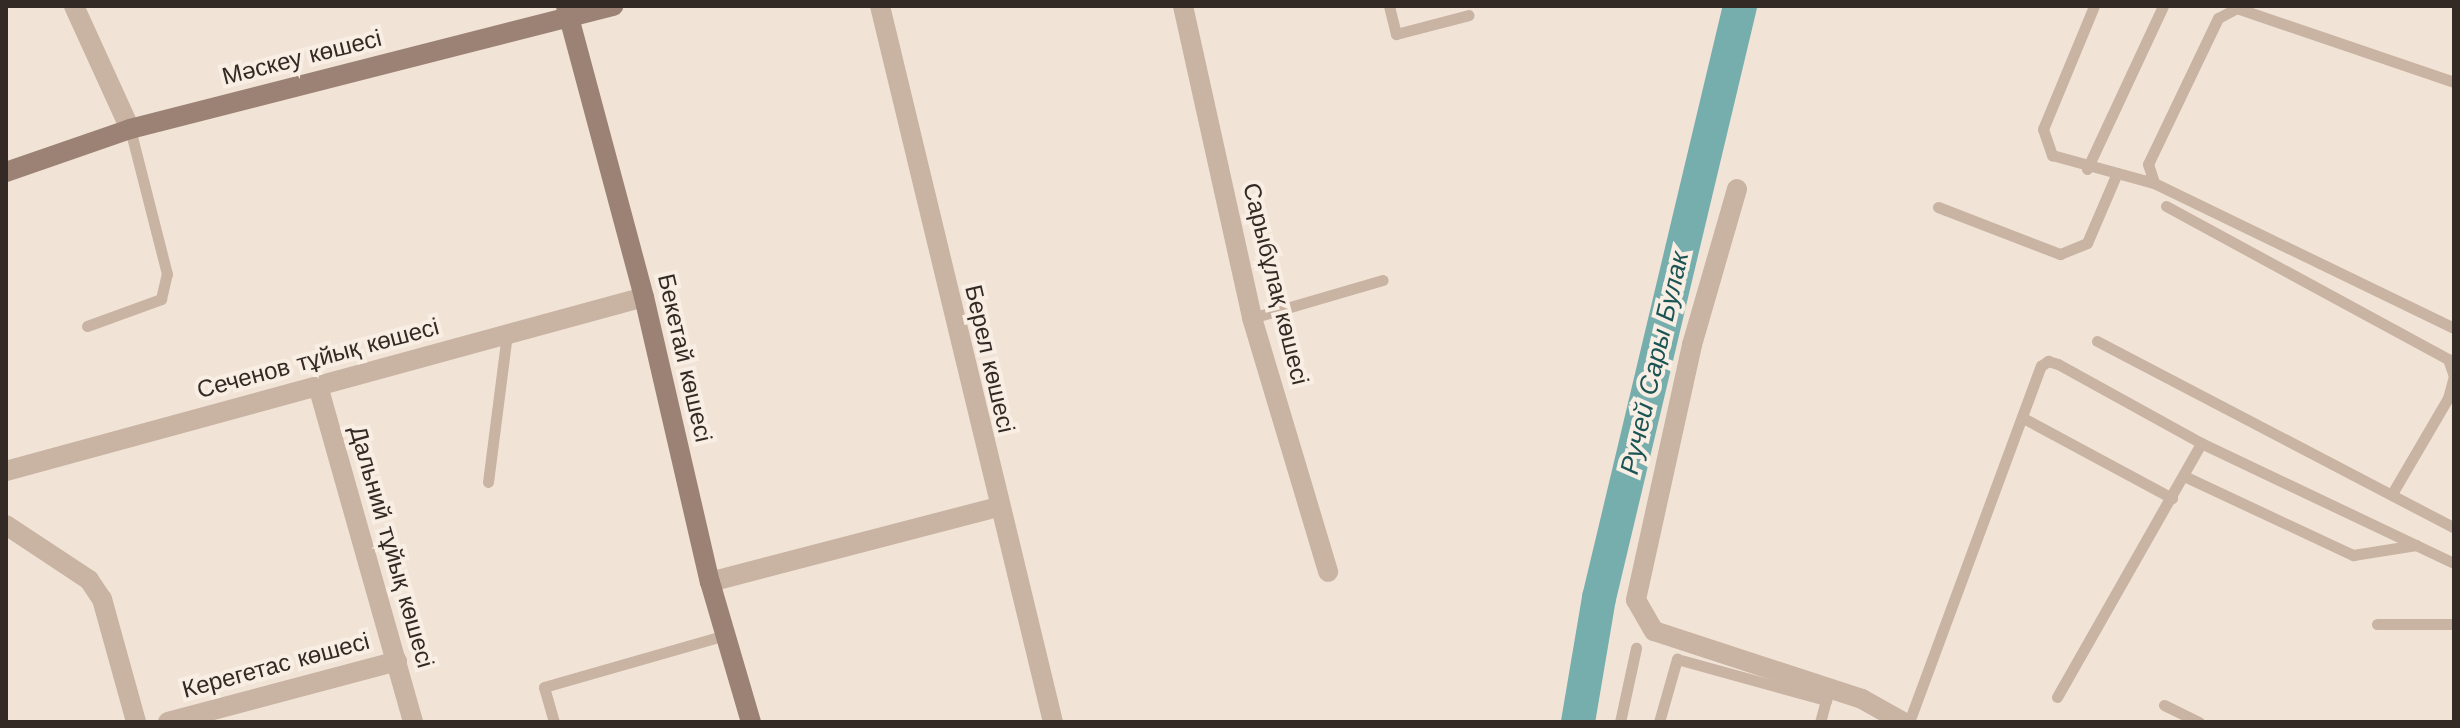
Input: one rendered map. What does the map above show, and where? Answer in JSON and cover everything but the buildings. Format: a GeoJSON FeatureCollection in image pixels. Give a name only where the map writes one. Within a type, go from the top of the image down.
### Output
{"type":"FeatureCollection","features":[{"type":"Feature","properties":{"kind":"street"},"geometry":{"type":"LineString","coordinates":[[74,6],[130,129]]}},
{"type":"Feature","properties":{"kind":"street","name":"Мәскеу көшесі"},"geometry":{"type":"LineString","coordinates":[[6,172],[130,129],[567,12],[614,6]]}},
{"type":"Feature","properties":{"kind":"street","name":"Берел көшесі"},"geometry":{"type":"LineString","coordinates":[[880,6],[997,507],[1053,722]]}},
{"type":"Feature","properties":{"kind":"street","name":"Сарыбұлақ көшесі"},"geometry":{"type":"LineString","coordinates":[[1183,6],[1252,318],[1328,572]]}},
{"type":"Feature","properties":{"kind":"street","name":"Бекетай көшесі"},"geometry":{"type":"LineString","coordinates":[[567,12],[644,297],[710,582],[751,722]]}},
{"type":"Feature","properties":{"kind":"street"},"geometry":{"type":"LineString","coordinates":[[1737,189],[1689,358],[1636,600],[1654,631],[1862,699],[1906,722]]}},
{"type":"Feature","properties":{"kind":"street","name":"Сеченов тұйық көшесі"},"geometry":{"type":"LineString","coordinates":[[6,471],[644,297]]}},
{"type":"Feature","properties":{"kind":"street","name":"Дальний тұйық көшесі"},"geometry":{"type":"LineString","coordinates":[[318,386],[413,722]]}},
{"type":"Feature","properties":{"kind":"street"},"geometry":{"type":"LineString","coordinates":[[710,582],[997,507]]}},
{"type":"Feature","properties":{"kind":"street"},"geometry":{"type":"LineString","coordinates":[[6,525],[89,580],[102,599],[136,722]]}},
{"type":"Feature","properties":{"kind":"street","name":"Керегетас көшесі"},"geometry":{"type":"LineString","coordinates":[[168,722],[397,661]]}},
{"type":"Feature","properties":{"kind":"lane"},"geometry":{"type":"LineString","coordinates":[[1389,6],[1396,34],[1469,15]]}},
{"type":"Feature","properties":{"kind":"lane"},"geometry":{"type":"LineString","coordinates":[[2094,6],[2043,129],[2052,155],[2087,169],[2154,183],[2454,328]]}},
{"type":"Feature","properties":{"kind":"lane"},"geometry":{"type":"LineString","coordinates":[[2087,169],[2163,6]]}},
{"type":"Feature","properties":{"kind":"lane"},"geometry":{"type":"LineString","coordinates":[[2154,183],[2148,164],[2154,144],[2218,18],[2234,7],[2454,82]]}},
{"type":"Feature","properties":{"kind":"lane"},"geometry":{"type":"LineString","coordinates":[[87,326],[161,299],[167,274],[130,129]]}},
{"type":"Feature","properties":{"kind":"lane"},"geometry":{"type":"LineString","coordinates":[[1938,207],[2060,254],[2087,243],[2117,173]]}},
{"type":"Feature","properties":{"kind":"lane"},"geometry":{"type":"LineString","coordinates":[[2166,206],[2448,359],[2454,376],[2448,398],[2392,494]]}},
{"type":"Feature","properties":{"kind":"lane"},"geometry":{"type":"LineString","coordinates":[[1252,318],[1383,280]]}},
{"type":"Feature","properties":{"kind":"lane"},"geometry":{"type":"LineString","coordinates":[[488,482],[507,334]]}},
{"type":"Feature","properties":{"kind":"lane"},"geometry":{"type":"LineString","coordinates":[[2097,341],[2454,528]]}},
{"type":"Feature","properties":{"kind":"lane"},"geometry":{"type":"LineString","coordinates":[[1906,722],[2025,419],[2041,366],[2048,361],[2201,443],[2454,563]]}},
{"type":"Feature","properties":{"kind":"lane"},"geometry":{"type":"LineString","coordinates":[[2025,419],[2172,498]]}},
{"type":"Feature","properties":{"kind":"lane"},"geometry":{"type":"LineString","coordinates":[[2057,697],[2201,443]]}},
{"type":"Feature","properties":{"kind":"lane"},"geometry":{"type":"LineString","coordinates":[[2184,476],[2353,555],[2416,545]]}},
{"type":"Feature","properties":{"kind":"lane"},"geometry":{"type":"LineString","coordinates":[[2377,624],[2454,624]]}},
{"type":"Feature","properties":{"kind":"lane"},"geometry":{"type":"LineString","coordinates":[[554,722],[544,687],[725,635]]}},
{"type":"Feature","properties":{"kind":"lane"},"geometry":{"type":"LineString","coordinates":[[1620,722],[1636,648]]}},
{"type":"Feature","properties":{"kind":"lane"},"geometry":{"type":"LineString","coordinates":[[1659,722],[1677,659],[1826,700],[1820,722]]}},
{"type":"Feature","properties":{"kind":"lane"},"geometry":{"type":"LineString","coordinates":[[2164,705],[2199,722]]}},
{"type":"Feature","properties":{"kind":"waterway","name":"Ручей Сары Булак"},"geometry":{"type":"LineString","coordinates":[[1578,722],[1599,598],[1740,6]]}}]}
